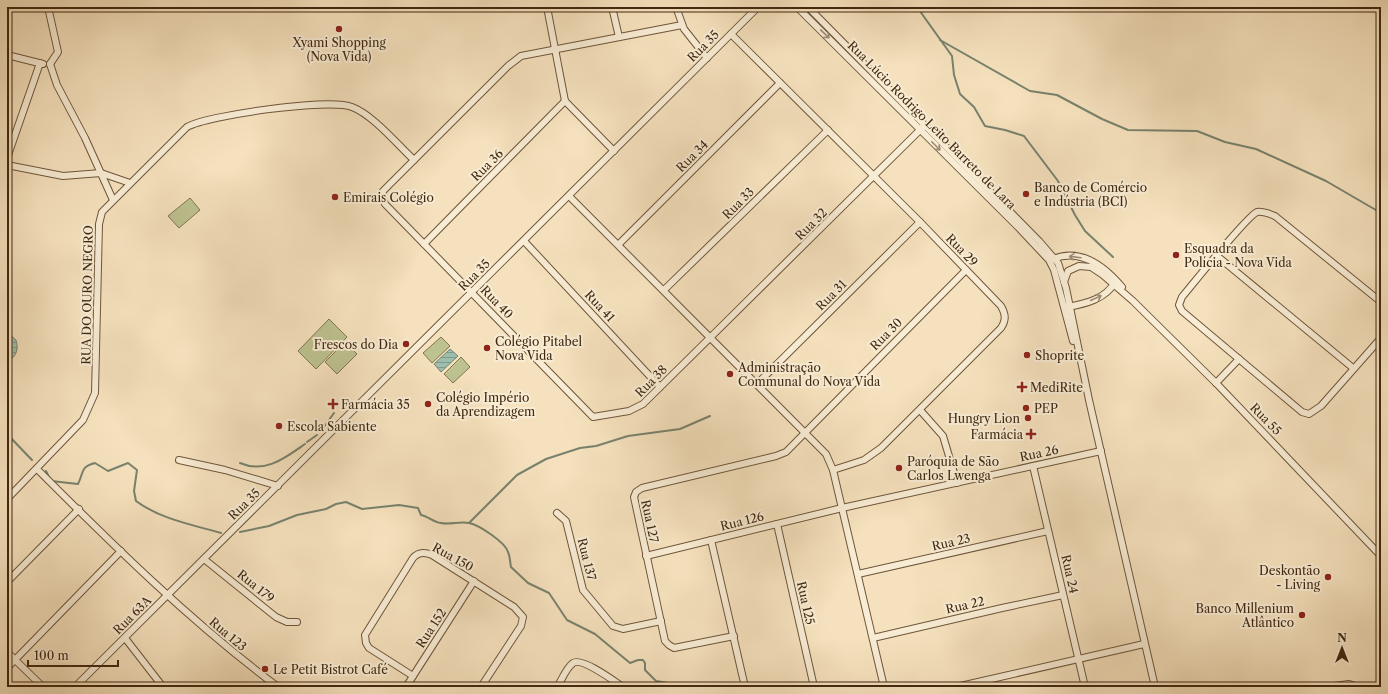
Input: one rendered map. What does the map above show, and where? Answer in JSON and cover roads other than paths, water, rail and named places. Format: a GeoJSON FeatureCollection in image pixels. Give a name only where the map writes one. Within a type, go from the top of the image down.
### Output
{"type":"FeatureCollection","features":[{"type":"Feature","properties":{"kind":"street"},"geometry":{"type":"LineString","coordinates":[[48,7],[58,52],[50,64],[56,85],[102,174],[113,200]]}},
{"type":"Feature","properties":{"kind":"street"},"geometry":{"type":"LineString","coordinates":[[546,7],[556,49],[565,101],[614,151]]}},
{"type":"Feature","properties":{"kind":"street"},"geometry":{"type":"LineString","coordinates":[[612,7],[619,37]]}},
{"type":"Feature","properties":{"kind":"street"},"geometry":{"type":"LineString","coordinates":[[676,7],[682,25],[707,58]]}},
{"type":"Feature","properties":{"kind":"street","name":"Rua 35"},"geometry":{"type":"LineString","coordinates":[[204,559],[758,7]]}},
{"type":"Feature","properties":{"kind":"street","name":"Rua Lúcio Rodrigo Leito Barreto de Lara"},"geometry":{"type":"LineString","coordinates":[[797,7],[922,127]]}},
{"type":"Feature","properties":{"kind":"street","name":"Rua Lúcio Rodrigo Leito Barreto de Lara"},"geometry":{"type":"LineString","coordinates":[[808,7],[922,127],[1052,259]]}},
{"type":"Feature","properties":{"kind":"street"},"geometry":{"type":"LineString","coordinates":[[414,160],[514,60],[524,55],[682,25]]}},
{"type":"Feature","properties":{"kind":"street"},"geometry":{"type":"LineString","coordinates":[[7,32],[7,51]]}},
{"type":"Feature","properties":{"kind":"street","name":"Rua 29"},"geometry":{"type":"LineString","coordinates":[[731,34],[920,222],[1005,313],[1005,321],[1001,328],[920,410],[871,456],[833,470]]}},
{"type":"Feature","properties":{"kind":"street"},"geometry":{"type":"LineString","coordinates":[[7,55],[50,64]]}},
{"type":"Feature","properties":{"kind":"street"},"geometry":{"type":"LineString","coordinates":[[7,158],[40,63]]}},
{"type":"Feature","properties":{"kind":"street","name":"Rua 34"},"geometry":{"type":"LineString","coordinates":[[619,244],[780,83]]}},
{"type":"Feature","properties":{"kind":"street","name":"Rua 36"},"geometry":{"type":"LineString","coordinates":[[424,244],[565,101]]}},
{"type":"Feature","properties":{"kind":"street","name":"RUA DO OURO NEGRO"},"geometry":{"type":"LineString","coordinates":[[7,499],[83,420],[95,393],[99,224],[102,212],[192,124],[204,120],[291,106],[341,104],[351,106],[371,120],[414,160]]}},
{"type":"Feature","properties":{"kind":"street","name":"Rua 32"},"geometry":{"type":"LineString","coordinates":[[711,338],[874,177],[922,127]]}},
{"type":"Feature","properties":{"kind":"street","name":"Rua 33"},"geometry":{"type":"LineString","coordinates":[[664,290],[828,130]]}},
{"type":"Feature","properties":{"kind":"street","name":"Rua 40"},"geometry":{"type":"LineString","coordinates":[[414,160],[385,188],[382,197],[385,204],[593,416]]}},
{"type":"Feature","properties":{"kind":"street"},"geometry":{"type":"LineString","coordinates":[[7,165],[63,176],[102,174],[130,183]]}},
{"type":"Feature","properties":{"kind":"street"},"geometry":{"type":"LineString","coordinates":[[569,196],[619,244],[826,454],[833,470],[884,687]]}},
{"type":"Feature","properties":{"kind":"street"},"geometry":{"type":"LineString","coordinates":[[1381,302],[1275,216],[1258,212],[1250,217],[1182,297],[1179,305],[1182,311],[1302,412],[1309,414],[1321,406],[1381,338]]}},
{"type":"Feature","properties":{"kind":"street","name":"Rua 31"},"geometry":{"type":"LineString","coordinates":[[757,384],[920,222]]}},
{"type":"Feature","properties":{"kind":"street","name":"Rua 41"},"geometry":{"type":"LineString","coordinates":[[524,241],[660,386]]}},
{"type":"Feature","properties":{"kind":"street"},"geometry":{"type":"LineString","coordinates":[[1052,259],[1067,256],[1090,260],[1104,268],[1115,282]]}},
{"type":"Feature","properties":{"kind":"street"},"geometry":{"type":"LineString","coordinates":[[1217,256],[1353,368]]}},
{"type":"Feature","properties":{"kind":"street"},"geometry":{"type":"LineString","coordinates":[[1052,259],[1064,282],[1070,307],[1154,687]]}},
{"type":"Feature","properties":{"kind":"street"},"geometry":{"type":"LineString","coordinates":[[1052,259],[1058,279],[1063,308],[1083,371]]}},
{"type":"Feature","properties":{"kind":"street"},"geometry":{"type":"LineString","coordinates":[[1064,282],[1066,274],[1071,269],[1083,265],[1100,272],[1115,282]]}},
{"type":"Feature","properties":{"kind":"street","name":"Rua 30"},"geometry":{"type":"LineString","coordinates":[[805,431],[966,270]]}},
{"type":"Feature","properties":{"kind":"street"},"geometry":{"type":"LineString","coordinates":[[1063,308],[1088,302],[1104,294],[1115,282]]}},
{"type":"Feature","properties":{"kind":"street","name":"Rua 55"},"geometry":{"type":"LineString","coordinates":[[1115,282],[1216,383],[1381,556]]}},
{"type":"Feature","properties":{"kind":"street","name":"Rua 38"},"geometry":{"type":"LineString","coordinates":[[593,416],[635,409],[643,404],[711,338]]}},
{"type":"Feature","properties":{"kind":"street"},"geometry":{"type":"LineString","coordinates":[[1216,383],[1239,359]]}},
{"type":"Feature","properties":{"kind":"street"},"geometry":{"type":"LineString","coordinates":[[920,410],[943,436],[957,483]]}},
{"type":"Feature","properties":{"kind":"street","name":"Rua 127"},"geometry":{"type":"LineString","coordinates":[[734,636],[674,648],[669,646],[665,641],[634,498],[638,490],[780,455],[789,449],[805,431]]}},
{"type":"Feature","properties":{"kind":"street","name":"Rua 26"},"geometry":{"type":"LineString","coordinates":[[842,508],[1101,451]]}},
{"type":"Feature","properties":{"kind":"street"},"geometry":{"type":"LineString","coordinates":[[179,460],[224,470],[278,486]]}},
{"type":"Feature","properties":{"kind":"street","name":"Rua 24"},"geometry":{"type":"LineString","coordinates":[[1033,466],[1085,687]]}},
{"type":"Feature","properties":{"kind":"street","name":"Rua 123"},"geometry":{"type":"LineString","coordinates":[[37,469],[167,596],[241,659],[278,687]]}},
{"type":"Feature","properties":{"kind":"street","name":"Rua 126"},"geometry":{"type":"LineString","coordinates":[[646,556],[842,508]]}},
{"type":"Feature","properties":{"kind":"street"},"geometry":{"type":"LineString","coordinates":[[7,582],[78,509]]}},
{"type":"Feature","properties":{"kind":"street","name":"Rua 137"},"geometry":{"type":"LineString","coordinates":[[558,513],[566,521],[583,590],[613,626],[623,629],[661,621]]}},
{"type":"Feature","properties":{"kind":"street","name":"Rua 125"},"geometry":{"type":"LineString","coordinates":[[777,524],[814,687]]}},
{"type":"Feature","properties":{"kind":"street","name":"Rua 23"},"geometry":{"type":"LineString","coordinates":[[858,574],[1048,531]]}},
{"type":"Feature","properties":{"kind":"street"},"geometry":{"type":"LineString","coordinates":[[711,540],[745,687]]}},
{"type":"Feature","properties":{"kind":"street"},"geometry":{"type":"LineString","coordinates":[[7,668],[121,551]]}},
{"type":"Feature","properties":{"kind":"street","name":"Rua 150"},"geometry":{"type":"LineString","coordinates":[[413,676],[370,648],[365,638],[366,632],[413,558],[420,553],[428,554],[518,609],[523,617],[521,626],[481,687]]}},
{"type":"Feature","properties":{"kind":"street","name":"Rua 63A"},"geometry":{"type":"LineString","coordinates":[[75,687],[204,559]]}},
{"type":"Feature","properties":{"kind":"street","name":"Rua 179"},"geometry":{"type":"LineString","coordinates":[[204,559],[281,620],[297,622]]}},
{"type":"Feature","properties":{"kind":"street","name":"Rua 152"},"geometry":{"type":"LineString","coordinates":[[406,687],[474,582]]}},
{"type":"Feature","properties":{"kind":"street","name":"Rua 22"},"geometry":{"type":"LineString","coordinates":[[873,638],[1002,608],[1064,596]]}},
{"type":"Feature","properties":{"kind":"street"},"geometry":{"type":"LineString","coordinates":[[125,638],[163,687]]}},
{"type":"Feature","properties":{"kind":"street"},"geometry":{"type":"LineString","coordinates":[[956,687],[1144,644]]}},
{"type":"Feature","properties":{"kind":"street"},"geometry":{"type":"LineString","coordinates":[[7,652],[44,687]]}},
{"type":"Feature","properties":{"kind":"street"},"geometry":{"type":"LineString","coordinates":[[557,687],[569,668],[573,664],[579,662],[587,665],[623,687]]}},
{"type":"Feature","properties":{"kind":"street"},"geometry":{"type":"LineString","coordinates":[[1327,687],[1350,684],[1358,687]]}},
{"type":"Feature","properties":{"kind":"waterway"},"geometry":{"type":"LineString","coordinates":[[917,7],[952,56],[954,75],[960,94],[974,107],[985,126],[1024,136],[1058,181],[1085,231],[1113,257]]}},
{"type":"Feature","properties":{"kind":"waterway"},"geometry":{"type":"LineString","coordinates":[[940,40],[1030,91],[1057,95],[1102,119],[1128,130],[1197,131],[1225,142],[1256,149],[1326,181],[1381,213]]}},
{"type":"Feature","properties":{"kind":"waterway"},"geometry":{"type":"LineString","coordinates":[[321,431],[334,413]]}},
{"type":"Feature","properties":{"kind":"waterway"},"geometry":{"type":"LineString","coordinates":[[469,523],[517,475],[546,459],[580,448],[596,446],[628,436],[680,429],[710,416]]}},
{"type":"Feature","properties":{"kind":"waterway"},"geometry":{"type":"LineString","coordinates":[[7,434],[32,460]]}},
{"type":"Feature","properties":{"kind":"waterway"},"geometry":{"type":"LineString","coordinates":[[307,442],[317,435]]}},
{"type":"Feature","properties":{"kind":"waterway"},"geometry":{"type":"LineString","coordinates":[[240,463],[249,466],[266,466],[282,459],[305,444]]}},
{"type":"Feature","properties":{"kind":"waterway"},"geometry":{"type":"LineString","coordinates":[[46,471],[51,481],[78,484],[83,470],[87,466],[95,463],[108,471],[128,463],[137,470],[134,491],[136,501],[166,517],[221,533]]}},
{"type":"Feature","properties":{"kind":"waterway"},"geometry":{"type":"LineString","coordinates":[[240,532],[269,526],[297,515],[326,509],[336,504],[346,502],[362,509],[399,505],[418,508],[421,515],[438,522],[448,524],[473,524],[491,534],[506,548],[509,554],[511,567],[528,583],[549,593],[567,620],[595,634],[630,663],[643,660],[645,663],[645,670],[656,681],[682,687]]}},
{"type":"Feature","properties":{"kind":"place","name":"Xyami Shopping (Nova Vida)"},"geometry":{"type":"Point","coordinates":[339,29]}},
{"type":"Feature","properties":{"kind":"place","name":"Banco de Comércio e Indústria (BCI)"},"geometry":{"type":"Point","coordinates":[1026,194]}},
{"type":"Feature","properties":{"kind":"place","name":"Emirais Colégio"},"geometry":{"type":"Point","coordinates":[335,197]}},
{"type":"Feature","properties":{"kind":"place","name":"Esquadra da Polícia - Nova Vida"},"geometry":{"type":"Point","coordinates":[1176,255]}},
{"type":"Feature","properties":{"kind":"place","name":"Frescos do Dia"},"geometry":{"type":"Point","coordinates":[406,344]}},
{"type":"Feature","properties":{"kind":"place","name":"Colégio Pitabel Nova Vida"},"geometry":{"type":"Point","coordinates":[487,348]}},
{"type":"Feature","properties":{"kind":"place","name":"Shoprite"},"geometry":{"type":"Point","coordinates":[1027,355]}},
{"type":"Feature","properties":{"kind":"place","name":"Administração Communal do Nova Vida"},"geometry":{"type":"Point","coordinates":[730,374]}},
{"type":"Feature","properties":{"kind":"place","name":"MediRite"},"geometry":{"type":"Point","coordinates":[1022,387]}},
{"type":"Feature","properties":{"kind":"place","name":"Farmácia 35"},"geometry":{"type":"Point","coordinates":[333,404]}},
{"type":"Feature","properties":{"kind":"place","name":"Colégio Império da Aprendizagem"},"geometry":{"type":"Point","coordinates":[428,404]}},
{"type":"Feature","properties":{"kind":"place","name":"PEP"},"geometry":{"type":"Point","coordinates":[1026,408]}},
{"type":"Feature","properties":{"kind":"place","name":"Hungry Lion"},"geometry":{"type":"Point","coordinates":[1028,418]}},
{"type":"Feature","properties":{"kind":"place","name":"Escola Sabiente"},"geometry":{"type":"Point","coordinates":[279,426]}},
{"type":"Feature","properties":{"kind":"place","name":"Farmácia"},"geometry":{"type":"Point","coordinates":[1031,434]}},
{"type":"Feature","properties":{"kind":"place","name":"Paróquia de São Carlos Lwenga"},"geometry":{"type":"Point","coordinates":[899,468]}},
{"type":"Feature","properties":{"kind":"place","name":"Deskontão - Living"},"geometry":{"type":"Point","coordinates":[1328,577]}},
{"type":"Feature","properties":{"kind":"place","name":"Banco Millenium Atlântico"},"geometry":{"type":"Point","coordinates":[1302,615]}},
{"type":"Feature","properties":{"kind":"place","name":"Le Petit Bistrot Café"},"geometry":{"type":"Point","coordinates":[265,669]}}]}
